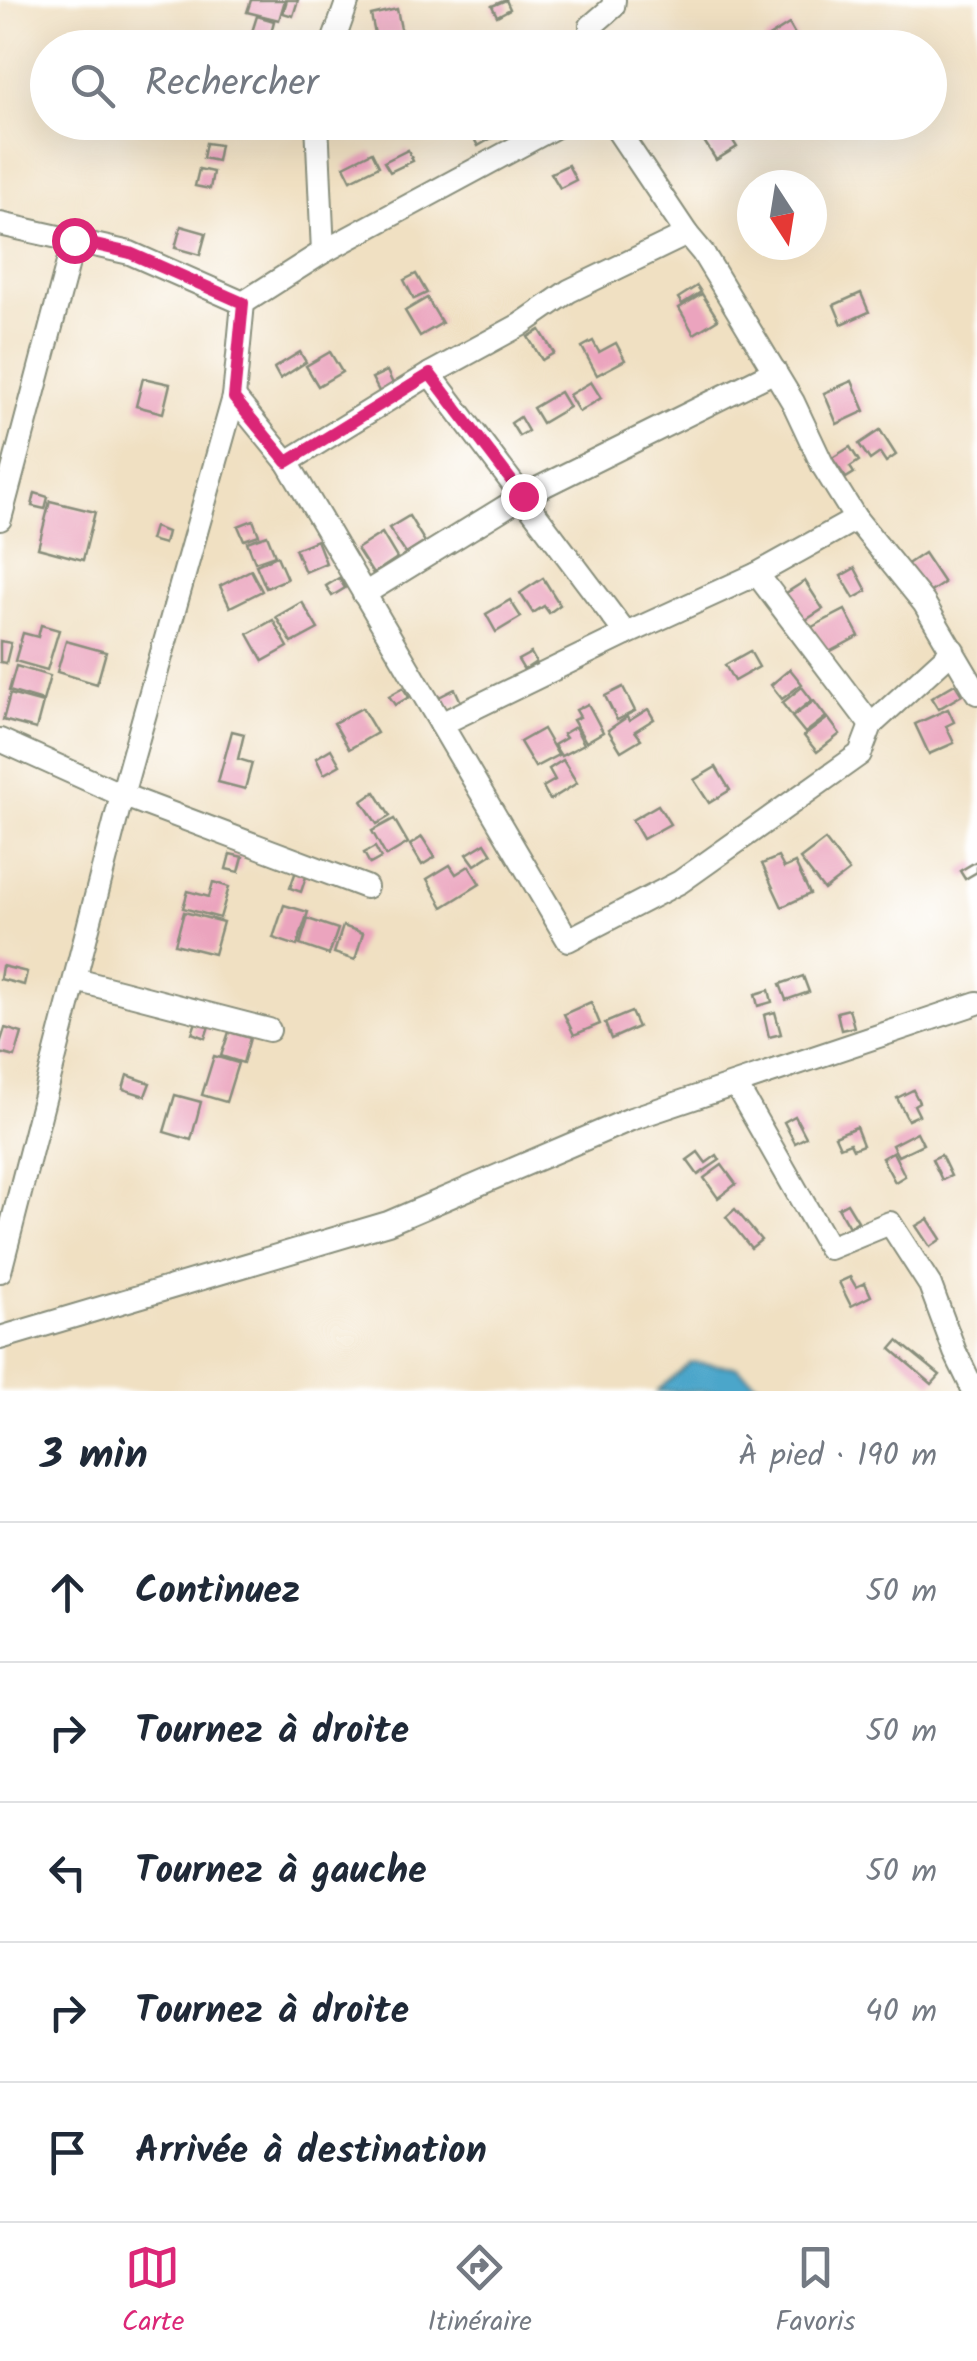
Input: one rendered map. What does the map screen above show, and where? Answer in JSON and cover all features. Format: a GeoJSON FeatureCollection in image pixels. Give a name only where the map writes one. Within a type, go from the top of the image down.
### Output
{"type":"FeatureCollection","features":[{"type":"Feature","properties":{"kind":"street"},"geometry":{"type":"LineString","coordinates":[[337,30],[348,0]]}},
{"type":"Feature","properties":{"kind":"street"},"geometry":{"type":"LineString","coordinates":[[591,30],[591,26],[613,7],[614,0]]}},
{"type":"Feature","properties":{"kind":"street"},"geometry":{"type":"LineString","coordinates":[[318,140],[324,252]]}},
{"type":"Feature","properties":{"kind":"street"},"geometry":{"type":"LineString","coordinates":[[243,303],[324,252],[531,140]]}},
{"type":"Feature","properties":{"kind":"street"},"geometry":{"type":"LineString","coordinates":[[624,140],[703,253],[793,402],[822,466],[856,519],[924,603],[977,693]]}},
{"type":"Feature","properties":{"kind":"street"},"geometry":{"type":"LineString","coordinates":[[0,224],[130,253],[243,303]]}},
{"type":"Feature","properties":{"kind":"street"},"geometry":{"type":"LineString","coordinates":[[287,462],[569,291],[687,234]]}},
{"type":"Feature","properties":{"kind":"street"},"geometry":{"type":"LineString","coordinates":[[0,519],[74,240]]}},
{"type":"Feature","properties":{"kind":"street"},"geometry":{"type":"LineString","coordinates":[[0,1270],[122,796],[234,398],[243,303]]}},
{"type":"Feature","properties":{"kind":"street"},"geometry":{"type":"LineString","coordinates":[[364,594],[523,496],[775,372]]}},
{"type":"Feature","properties":{"kind":"street"},"geometry":{"type":"LineString","coordinates":[[430,374],[626,634]]}},
{"type":"Feature","properties":{"kind":"street"},"geometry":{"type":"LineString","coordinates":[[234,398],[287,462],[568,940],[680,882],[860,754],[871,724],[954,650]]}},
{"type":"Feature","properties":{"kind":"street"},"geometry":{"type":"LineString","coordinates":[[441,724],[757,574],[856,519]]}},
{"type":"Feature","properties":{"kind":"street"},"geometry":{"type":"LineString","coordinates":[[757,574],[871,724]]}},
{"type":"Feature","properties":{"kind":"street"},"geometry":{"type":"LineString","coordinates":[[0,740],[122,796],[366,887]]}},
{"type":"Feature","properties":{"kind":"street"},"geometry":{"type":"LineString","coordinates":[[76,980],[269,1030]]}},
{"type":"Feature","properties":{"kind":"street"},"geometry":{"type":"LineString","coordinates":[[0,1338],[388,1223],[630,1120],[977,1002]]}},
{"type":"Feature","properties":{"kind":"street"},"geometry":{"type":"LineString","coordinates":[[736,1085],[829,1248],[890,1223],[930,1285],[954,1352],[974,1391]]}},
{"type":"Feature","properties":{"kind":"water"},"geometry":{"type":"Polygon","coordinates":[[[691,1362],[737,1367],[766,1391],[657,1391],[691,1362]]]}},
{"type":"Feature","properties":{"kind":"building"},"geometry":{"type":"Polygon","coordinates":[[[251,0],[285,0],[279,20],[247,12],[251,0]]]}},
{"type":"Feature","properties":{"kind":"building"},"geometry":{"type":"Polygon","coordinates":[[[287,0],[298,0],[293,16],[283,13],[287,0]]]}},
{"type":"Feature","properties":{"kind":"building"},"geometry":{"type":"Polygon","coordinates":[[[506,0],[510,9],[497,16],[492,6],[506,0]]]}},
{"type":"Feature","properties":{"kind":"building"},"geometry":{"type":"Polygon","coordinates":[[[397,9],[401,30],[374,30],[371,15],[397,9]]]}},
{"type":"Feature","properties":{"kind":"building"},"geometry":{"type":"Polygon","coordinates":[[[257,16],[274,21],[272,30],[253,30],[257,16]]]}},
{"type":"Feature","properties":{"kind":"building"},"geometry":{"type":"Polygon","coordinates":[[[703,140],[733,140],[737,147],[716,160],[703,140]]]}},
{"type":"Feature","properties":{"kind":"building"},"geometry":{"type":"Polygon","coordinates":[[[206,143],[220,145],[217,161],[203,158],[206,143]]]}},
{"type":"Feature","properties":{"kind":"building"},"geometry":{"type":"Polygon","coordinates":[[[408,150],[413,161],[390,172],[384,162],[408,150]]]}},
{"type":"Feature","properties":{"kind":"building"},"geometry":{"type":"Polygon","coordinates":[[[372,152],[379,166],[351,180],[344,166],[372,152]]]}},
{"type":"Feature","properties":{"kind":"building"},"geometry":{"type":"Polygon","coordinates":[[[568,165],[576,180],[560,188],[551,173],[568,165]]]}},
{"type":"Feature","properties":{"kind":"building"},"geometry":{"type":"Polygon","coordinates":[[[199,169],[213,172],[210,189],[195,186],[199,169]]]}},
{"type":"Feature","properties":{"kind":"building"},"geometry":{"type":"Polygon","coordinates":[[[181,226],[206,233],[200,255],[175,248],[181,226]]]}},
{"type":"Feature","properties":{"kind":"building"},"geometry":{"type":"Polygon","coordinates":[[[416,274],[427,293],[414,299],[404,280],[416,274]]]}},
{"type":"Feature","properties":{"kind":"building"},"geometry":{"type":"Polygon","coordinates":[[[697,286],[701,292],[682,304],[678,298],[697,286]]]}},
{"type":"Feature","properties":{"kind":"building"},"geometry":{"type":"Polygon","coordinates":[[[861,293],[869,312],[842,324],[834,305],[861,293]]]}},
{"type":"Feature","properties":{"kind":"building"},"geometry":{"type":"Polygon","coordinates":[[[702,294],[718,319],[694,334],[679,308],[702,294]]]}},
{"type":"Feature","properties":{"kind":"building"},"geometry":{"type":"Polygon","coordinates":[[[427,298],[442,323],[420,336],[405,311],[427,298]]]}},
{"type":"Feature","properties":{"kind":"building"},"geometry":{"type":"Polygon","coordinates":[[[540,330],[554,353],[542,360],[528,337],[540,330]]]}},
{"type":"Feature","properties":{"kind":"building"},"geometry":{"type":"Polygon","coordinates":[[[593,341],[599,352],[616,343],[625,360],[597,375],[582,347],[593,341]]]}},
{"type":"Feature","properties":{"kind":"building"},"geometry":{"type":"Polygon","coordinates":[[[300,352],[306,362],[280,379],[274,368],[300,352]]]}},
{"type":"Feature","properties":{"kind":"building"},"geometry":{"type":"Polygon","coordinates":[[[330,352],[342,372],[318,386],[306,366],[330,352]]]}},
{"type":"Feature","properties":{"kind":"building"},"geometry":{"type":"Polygon","coordinates":[[[387,371],[394,386],[380,393],[372,378],[387,371]]]}},
{"type":"Feature","properties":{"kind":"building"},"geometry":{"type":"Polygon","coordinates":[[[143,378],[170,384],[163,413],[136,406],[143,378]]]}},
{"type":"Feature","properties":{"kind":"building"},"geometry":{"type":"Polygon","coordinates":[[[852,381],[865,411],[837,424],[824,393],[852,381]]]}},
{"type":"Feature","properties":{"kind":"building"},"geometry":{"type":"Polygon","coordinates":[[[591,382],[601,398],[579,412],[569,395],[591,382]]]}},
{"type":"Feature","properties":{"kind":"building"},"geometry":{"type":"Polygon","coordinates":[[[560,392],[569,407],[542,423],[533,408],[560,392]]]}},
{"type":"Feature","properties":{"kind":"building"},"geometry":{"type":"Polygon","coordinates":[[[520,417],[528,431],[519,436],[511,423],[520,417]]]}},
{"type":"Feature","properties":{"kind":"building"},"geometry":{"type":"Polygon","coordinates":[[[880,430],[896,455],[886,462],[880,453],[870,460],[859,444],[880,430]]]}},
{"type":"Feature","properties":{"kind":"building"},"geometry":{"type":"Polygon","coordinates":[[[850,447],[859,461],[850,467],[854,473],[846,478],[832,458],[850,447]]]}},
{"type":"Feature","properties":{"kind":"building"},"geometry":{"type":"Polygon","coordinates":[[[35,493],[48,497],[45,509],[32,506],[35,493]]]}},
{"type":"Feature","properties":{"kind":"building"},"geometry":{"type":"Polygon","coordinates":[[[50,501],[95,512],[83,560],[38,548],[50,501]]]}},
{"type":"Feature","properties":{"kind":"building"},"geometry":{"type":"Polygon","coordinates":[[[409,516],[425,542],[406,554],[389,528],[409,516]]]}},
{"type":"Feature","properties":{"kind":"building"},"geometry":{"type":"Polygon","coordinates":[[[253,520],[259,535],[244,540],[238,526],[253,520]]]}},
{"type":"Feature","properties":{"kind":"building"},"geometry":{"type":"Polygon","coordinates":[[[154,527],[167,532],[164,544],[150,540],[154,527]]]}},
{"type":"Feature","properties":{"kind":"building"},"geometry":{"type":"Polygon","coordinates":[[[382,533],[397,558],[373,574],[357,549],[382,533]]]}},
{"type":"Feature","properties":{"kind":"building"},"geometry":{"type":"Polygon","coordinates":[[[267,535],[275,555],[255,562],[247,542],[267,535]]]}},
{"type":"Feature","properties":{"kind":"building"},"geometry":{"type":"Polygon","coordinates":[[[317,540],[326,563],[305,572],[295,549],[317,540]]]}},
{"type":"Feature","properties":{"kind":"building"},"geometry":{"type":"Polygon","coordinates":[[[924,553],[944,583],[923,597],[903,567],[924,553]]]}},
{"type":"Feature","properties":{"kind":"building"},"geometry":{"type":"Polygon","coordinates":[[[277,556],[287,579],[266,588],[256,565],[277,556]]]}},
{"type":"Feature","properties":{"kind":"building"},"geometry":{"type":"Polygon","coordinates":[[[855,568],[867,591],[854,598],[841,576],[855,568]]]}},
{"type":"Feature","properties":{"kind":"building"},"geometry":{"type":"Polygon","coordinates":[[[251,570],[262,591],[230,607],[220,586],[251,570]]]}},
{"type":"Feature","properties":{"kind":"building"},"geometry":{"type":"Polygon","coordinates":[[[339,578],[345,588],[332,596],[326,586],[339,578]]]}},
{"type":"Feature","properties":{"kind":"building"},"geometry":{"type":"Polygon","coordinates":[[[543,578],[560,605],[549,613],[544,606],[533,613],[520,593],[543,578]]]}},
{"type":"Feature","properties":{"kind":"building"},"geometry":{"type":"Polygon","coordinates":[[[805,581],[823,609],[801,623],[783,595],[805,581]]]}},
{"type":"Feature","properties":{"kind":"building"},"geometry":{"type":"Polygon","coordinates":[[[510,600],[521,617],[496,632],[486,614],[510,600]]]}},
{"type":"Feature","properties":{"kind":"building"},"geometry":{"type":"Polygon","coordinates":[[[302,602],[318,629],[292,643],[276,617],[302,602]]]}},
{"type":"Feature","properties":{"kind":"building"},"geometry":{"type":"Polygon","coordinates":[[[845,610],[859,636],[827,653],[812,627],[845,610]]]}},
{"type":"Feature","properties":{"kind":"building"},"geometry":{"type":"Polygon","coordinates":[[[273,620],[288,647],[263,661],[248,634],[273,620]]]}},
{"type":"Feature","properties":{"kind":"building"},"geometry":{"type":"Polygon","coordinates":[[[41,625],[59,630],[47,670],[15,661],[23,633],[38,637],[41,625]]]}},
{"type":"Feature","properties":{"kind":"building"},"geometry":{"type":"Polygon","coordinates":[[[0,641],[11,643],[6,663],[0,662],[0,641]]]}},
{"type":"Feature","properties":{"kind":"building"},"geometry":{"type":"Polygon","coordinates":[[[66,641],[106,652],[97,684],[57,672],[66,641]]]}},
{"type":"Feature","properties":{"kind":"building"},"geometry":{"type":"Polygon","coordinates":[[[750,651],[759,667],[734,681],[725,665],[750,651]]]}},
{"type":"Feature","properties":{"kind":"building"},"geometry":{"type":"Polygon","coordinates":[[[531,653],[536,662],[524,670],[518,660],[531,653]]]}},
{"type":"Feature","properties":{"kind":"building"},"geometry":{"type":"Polygon","coordinates":[[[16,666],[50,676],[43,701],[9,691],[16,666]]]}},
{"type":"Feature","properties":{"kind":"building"},"geometry":{"type":"Polygon","coordinates":[[[790,669],[802,684],[782,699],[771,685],[790,669]]]}},
{"type":"Feature","properties":{"kind":"building"},"geometry":{"type":"Polygon","coordinates":[[[955,684],[962,695],[938,709],[931,698],[955,684]]]}},
{"type":"Feature","properties":{"kind":"building"},"geometry":{"type":"Polygon","coordinates":[[[623,687],[635,711],[617,720],[605,696],[623,687]]]}},
{"type":"Feature","properties":{"kind":"building"},"geometry":{"type":"Polygon","coordinates":[[[802,687],[812,700],[792,716],[782,703],[802,687]]]}},
{"type":"Feature","properties":{"kind":"building"},"geometry":{"type":"Polygon","coordinates":[[[403,688],[409,697],[395,705],[389,696],[403,688]]]}},
{"type":"Feature","properties":{"kind":"building"},"geometry":{"type":"Polygon","coordinates":[[[455,689],[461,702],[445,709],[439,697],[455,689]]]}},
{"type":"Feature","properties":{"kind":"building"},"geometry":{"type":"Polygon","coordinates":[[[10,694],[43,703],[36,729],[3,720],[10,694]]]}},
{"type":"Feature","properties":{"kind":"building"},"geometry":{"type":"Polygon","coordinates":[[[814,701],[826,717],[805,733],[792,717],[814,701]]]}},
{"type":"Feature","properties":{"kind":"building"},"geometry":{"type":"Polygon","coordinates":[[[588,704],[603,732],[586,742],[573,720],[580,717],[576,710],[588,704]]]}},
{"type":"Feature","properties":{"kind":"building"},"geometry":{"type":"Polygon","coordinates":[[[362,708],[377,733],[349,749],[334,723],[362,708]]]}},
{"type":"Feature","properties":{"kind":"building"},"geometry":{"type":"Polygon","coordinates":[[[648,709],[654,719],[635,731],[641,739],[621,751],[608,730],[648,709]]]}},
{"type":"Feature","properties":{"kind":"building"},"geometry":{"type":"Polygon","coordinates":[[[948,709],[954,722],[946,726],[954,743],[929,754],[915,724],[948,709]]]}},
{"type":"Feature","properties":{"kind":"building"},"geometry":{"type":"Polygon","coordinates":[[[828,718],[840,734],[817,752],[804,736],[828,718]]]}},
{"type":"Feature","properties":{"kind":"building"},"geometry":{"type":"Polygon","coordinates":[[[575,727],[584,744],[561,756],[554,745],[575,727]]]}},
{"type":"Feature","properties":{"kind":"building"},"geometry":{"type":"Polygon","coordinates":[[[543,729],[558,755],[535,767],[520,742],[543,729]]]}},
{"type":"Feature","properties":{"kind":"building"},"geometry":{"type":"Polygon","coordinates":[[[232,731],[244,734],[238,759],[252,763],[245,789],[218,782],[232,731]]]}},
{"type":"Feature","properties":{"kind":"building"},"geometry":{"type":"Polygon","coordinates":[[[331,749],[340,765],[324,774],[316,758],[331,749]]]}},
{"type":"Feature","properties":{"kind":"building"},"geometry":{"type":"Polygon","coordinates":[[[563,760],[577,783],[550,800],[543,787],[555,780],[549,769],[563,760]]]}},
{"type":"Feature","properties":{"kind":"building"},"geometry":{"type":"Polygon","coordinates":[[[716,767],[730,790],[709,803],[694,780],[716,767]]]}},
{"type":"Feature","properties":{"kind":"building"},"geometry":{"type":"Polygon","coordinates":[[[375,792],[390,816],[377,824],[362,801],[375,792]]]}},
{"type":"Feature","properties":{"kind":"building"},"geometry":{"type":"Polygon","coordinates":[[[658,805],[670,824],[643,839],[632,820],[658,805]]]}},
{"type":"Feature","properties":{"kind":"building"},"geometry":{"type":"Polygon","coordinates":[[[394,819],[408,843],[386,856],[372,831],[394,819]]]}},
{"type":"Feature","properties":{"kind":"building"},"geometry":{"type":"Polygon","coordinates":[[[422,837],[435,857],[422,865],[410,845],[422,837]]]}},
{"type":"Feature","properties":{"kind":"building"},"geometry":{"type":"Polygon","coordinates":[[[825,840],[849,871],[824,890],[800,859],[825,840]]]}},
{"type":"Feature","properties":{"kind":"building"},"geometry":{"type":"Polygon","coordinates":[[[485,843],[492,854],[475,865],[467,854],[485,843]]]}},
{"type":"Feature","properties":{"kind":"building"},"geometry":{"type":"Polygon","coordinates":[[[375,847],[381,858],[370,864],[364,853],[375,847]]]}},
{"type":"Feature","properties":{"kind":"building"},"geometry":{"type":"Polygon","coordinates":[[[230,854],[243,857],[239,872],[226,869],[230,854]]]}},
{"type":"Feature","properties":{"kind":"building"},"geometry":{"type":"Polygon","coordinates":[[[778,857],[784,868],[795,863],[810,894],[782,907],[762,864],[778,857]]]}},
{"type":"Feature","properties":{"kind":"building"},"geometry":{"type":"Polygon","coordinates":[[[977,861],[977,872],[965,879],[960,871],[977,861]]]}},
{"type":"Feature","properties":{"kind":"building"},"geometry":{"type":"Polygon","coordinates":[[[450,865],[456,874],[469,866],[480,884],[443,907],[427,879],[450,865]]]}},
{"type":"Feature","properties":{"kind":"building"},"geometry":{"type":"Polygon","coordinates":[[[296,871],[307,874],[301,892],[290,888],[296,871]]]}},
{"type":"Feature","properties":{"kind":"building"},"geometry":{"type":"Polygon","coordinates":[[[213,882],[229,887],[220,918],[183,908],[188,891],[209,897],[213,882]]]}},
{"type":"Feature","properties":{"kind":"building"},"geometry":{"type":"Polygon","coordinates":[[[284,905],[308,912],[297,946],[273,938],[284,905]]]}},
{"type":"Feature","properties":{"kind":"building"},"geometry":{"type":"Polygon","coordinates":[[[184,912],[223,922],[214,954],[175,944],[184,912]]]}},
{"type":"Feature","properties":{"kind":"building"},"geometry":{"type":"Polygon","coordinates":[[[308,919],[338,929],[329,955],[300,945],[308,919]]]}},
{"type":"Feature","properties":{"kind":"building"},"geometry":{"type":"Polygon","coordinates":[[[343,926],[363,933],[355,960],[334,953],[343,926]]]}},
{"type":"Feature","properties":{"kind":"building"},"geometry":{"type":"Polygon","coordinates":[[[2,966],[27,972],[24,985],[0,979],[2,966]]]}},
{"type":"Feature","properties":{"kind":"building"},"geometry":{"type":"Polygon","coordinates":[[[803,976],[809,992],[786,1000],[780,984],[803,976]]]}},
{"type":"Feature","properties":{"kind":"building"},"geometry":{"type":"Polygon","coordinates":[[[769,990],[772,1002],[758,1006],[755,994],[769,990]]]}},
{"type":"Feature","properties":{"kind":"building"},"geometry":{"type":"Polygon","coordinates":[[[591,1002],[600,1024],[574,1035],[564,1014],[591,1002]]]}},
{"type":"Feature","properties":{"kind":"building"},"geometry":{"type":"Polygon","coordinates":[[[849,1009],[854,1027],[841,1030],[837,1012],[849,1009]]]}},
{"type":"Feature","properties":{"kind":"building"},"geometry":{"type":"Polygon","coordinates":[[[631,1012],[638,1027],[611,1039],[605,1023],[631,1012]]]}},
{"type":"Feature","properties":{"kind":"building"},"geometry":{"type":"Polygon","coordinates":[[[775,1012],[781,1034],[769,1037],[764,1015],[775,1012]]]}},
{"type":"Feature","properties":{"kind":"building"},"geometry":{"type":"Polygon","coordinates":[[[196,1022],[209,1026],[205,1038],[192,1033],[196,1022]]]}},
{"type":"Feature","properties":{"kind":"building"},"geometry":{"type":"Polygon","coordinates":[[[5,1028],[22,1033],[15,1057],[0,1053],[5,1028]]]}},
{"type":"Feature","properties":{"kind":"building"},"geometry":{"type":"Polygon","coordinates":[[[229,1032],[250,1038],[243,1063],[221,1056],[229,1032]]]}},
{"type":"Feature","properties":{"kind":"building"},"geometry":{"type":"Polygon","coordinates":[[[214,1056],[238,1063],[226,1102],[202,1095],[214,1056]]]}},
{"type":"Feature","properties":{"kind":"building"},"geometry":{"type":"Polygon","coordinates":[[[127,1075],[150,1083],[145,1096],[123,1089],[127,1075]]]}},
{"type":"Feature","properties":{"kind":"building"},"geometry":{"type":"Polygon","coordinates":[[[913,1090],[919,1102],[914,1105],[919,1115],[908,1120],[897,1098],[913,1090]]]}},
{"type":"Feature","properties":{"kind":"building"},"geometry":{"type":"Polygon","coordinates":[[[175,1095],[201,1102],[191,1140],[164,1132],[175,1095]]]}},
{"type":"Feature","properties":{"kind":"building"},"geometry":{"type":"Polygon","coordinates":[[[795,1116],[806,1137],[795,1143],[784,1122],[795,1116]]]}},
{"type":"Feature","properties":{"kind":"building"},"geometry":{"type":"Polygon","coordinates":[[[856,1127],[863,1145],[853,1149],[850,1143],[840,1147],[835,1136],[856,1127]]]}},
{"type":"Feature","properties":{"kind":"building"},"geometry":{"type":"Polygon","coordinates":[[[917,1132],[923,1144],[898,1156],[892,1145],[917,1132]]]}},
{"type":"Feature","properties":{"kind":"building"},"geometry":{"type":"Polygon","coordinates":[[[698,1152],[706,1163],[717,1155],[720,1160],[698,1175],[687,1160],[698,1152]]]}},
{"type":"Feature","properties":{"kind":"building"},"geometry":{"type":"Polygon","coordinates":[[[893,1152],[905,1176],[895,1182],[882,1158],[893,1152]]]}},
{"type":"Feature","properties":{"kind":"building"},"geometry":{"type":"Polygon","coordinates":[[[941,1155],[951,1176],[942,1180],[932,1159],[941,1155]]]}},
{"type":"Feature","properties":{"kind":"building"},"geometry":{"type":"Polygon","coordinates":[[[722,1165],[736,1184],[718,1198],[704,1178],[722,1165]]]}},
{"type":"Feature","properties":{"kind":"building"},"geometry":{"type":"Polygon","coordinates":[[[847,1203],[858,1221],[849,1227],[838,1208],[847,1203]]]}},
{"type":"Feature","properties":{"kind":"building"},"geometry":{"type":"Polygon","coordinates":[[[735,1209],[761,1240],[751,1248],[726,1217],[735,1209]]]}},
{"type":"Feature","properties":{"kind":"building"},"geometry":{"type":"Polygon","coordinates":[[[928,1219],[941,1239],[930,1247],[916,1226],[928,1219]]]}},
{"type":"Feature","properties":{"kind":"building"},"geometry":{"type":"Polygon","coordinates":[[[850,1277],[856,1287],[865,1283],[871,1296],[851,1306],[839,1282],[850,1277]]]}},
{"type":"Feature","properties":{"kind":"building"},"geometry":{"type":"Polygon","coordinates":[[[898,1341],[940,1375],[932,1384],[891,1349],[898,1341]]]}},
{"type":"Feature","properties":{"kind":"route"},"geometry":{"type":"LineString","coordinates":[[74,240],[130,253],[243,303],[234,398],[287,462],[430,374],[523,496]]}}]}
